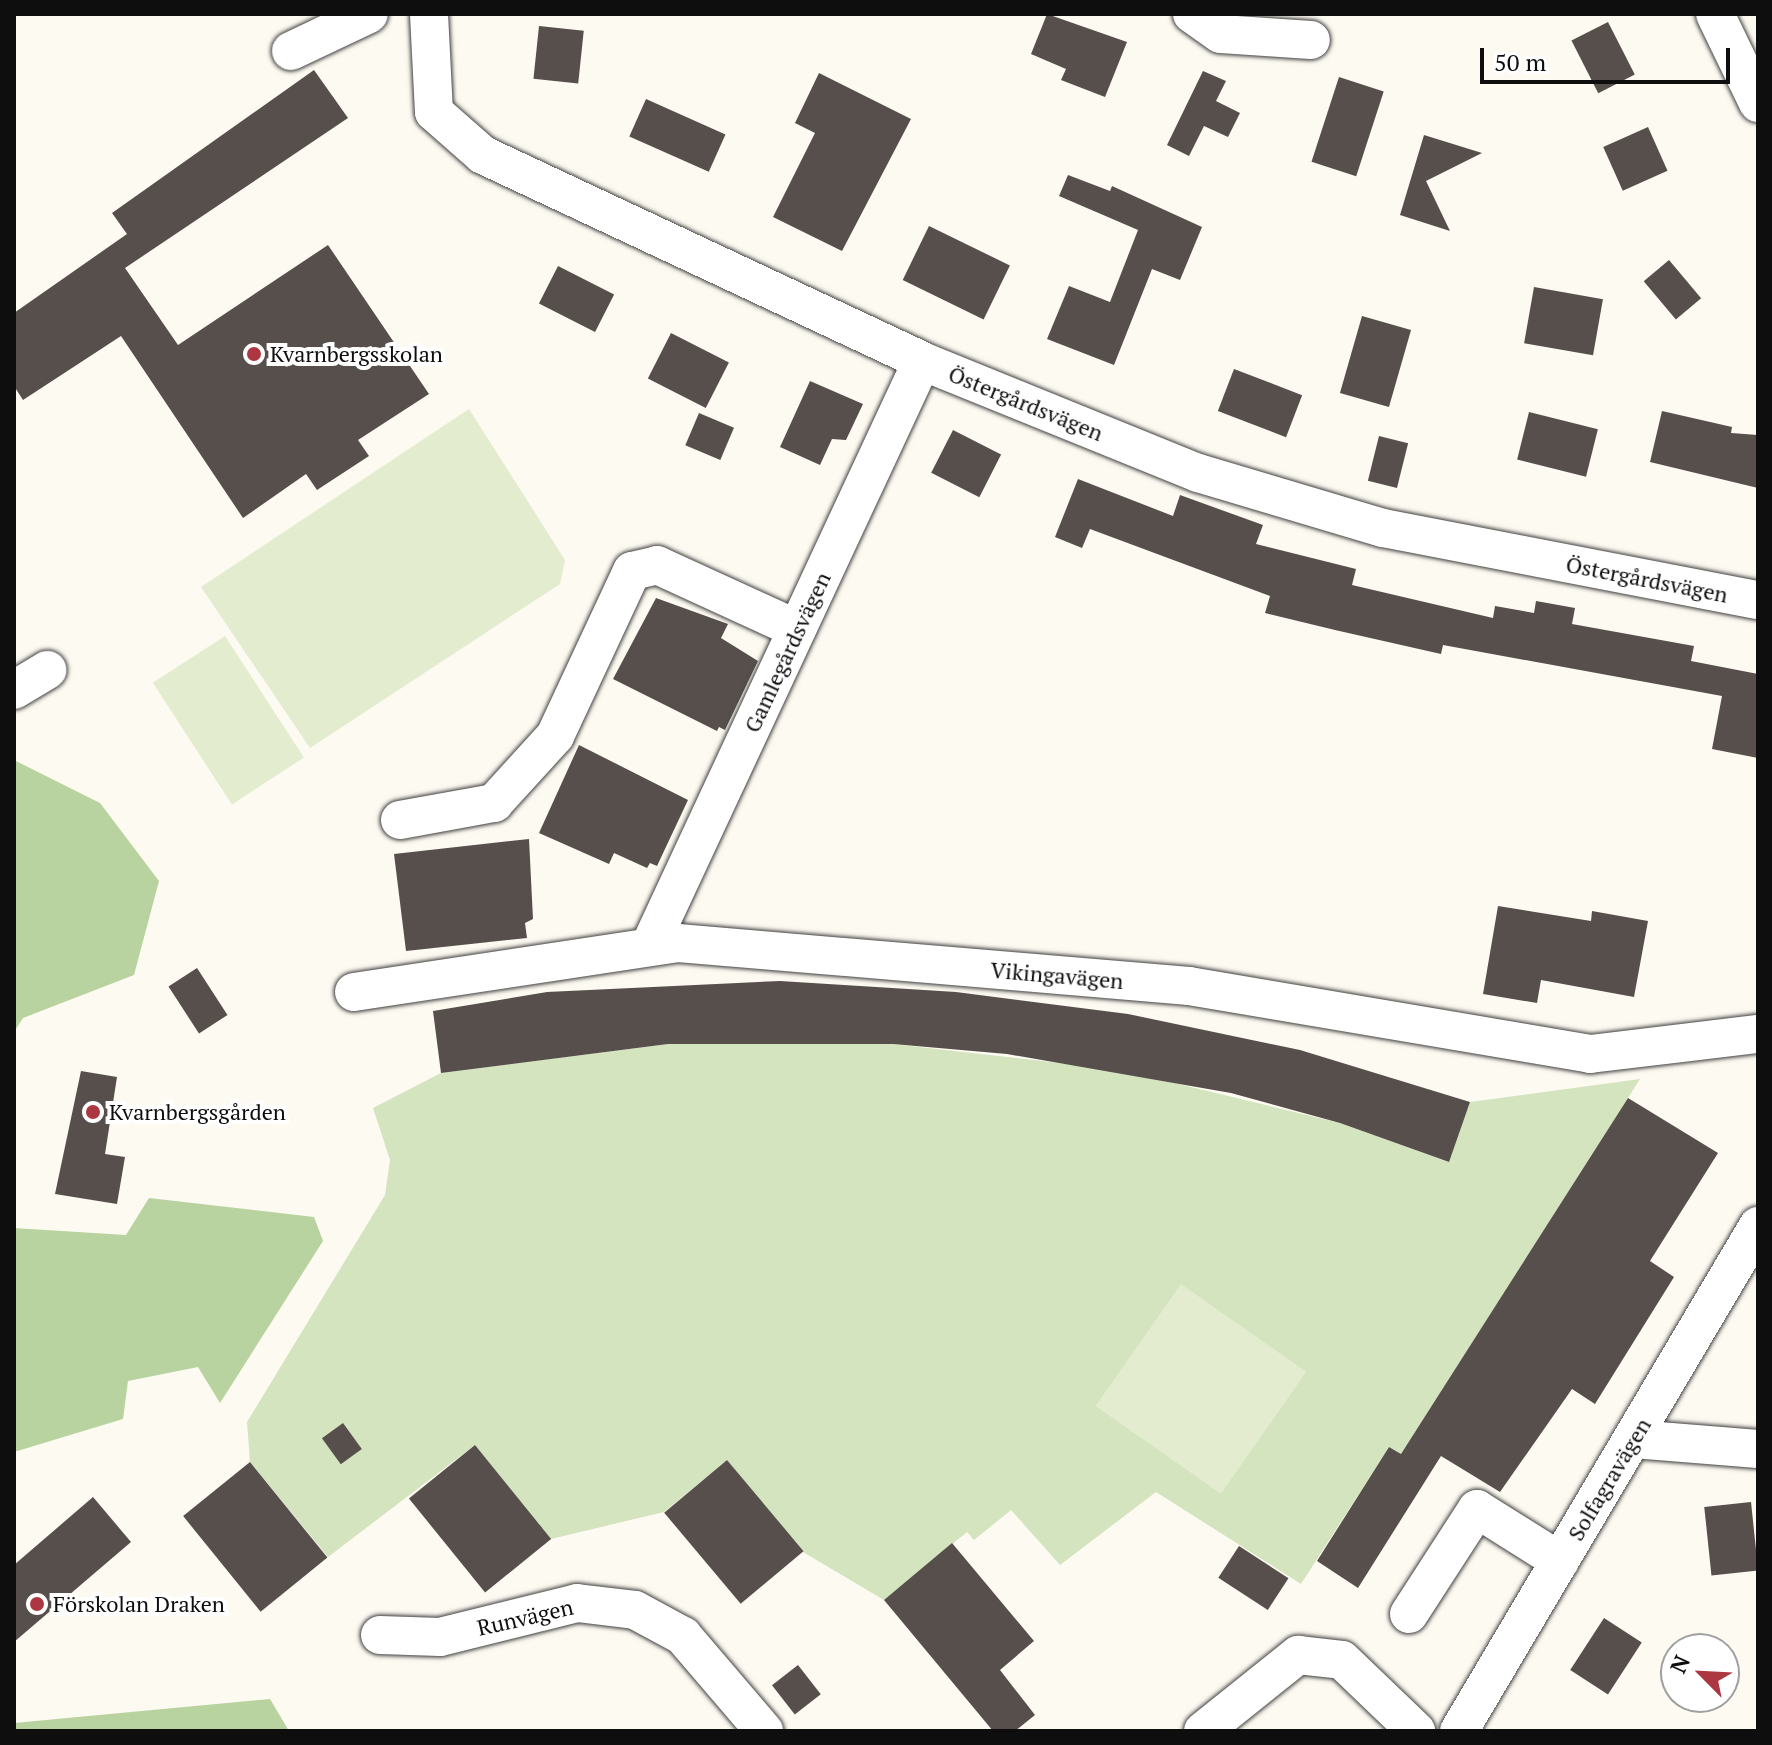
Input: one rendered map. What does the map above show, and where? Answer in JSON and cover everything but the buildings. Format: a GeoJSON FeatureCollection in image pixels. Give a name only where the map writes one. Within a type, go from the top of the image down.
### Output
{"type":"FeatureCollection","features":[{"type":"Feature","properties":{"kind":"street"},"geometry":{"type":"LineString","coordinates":[[291,51],[369,14]]}},
{"type":"Feature","properties":{"kind":"street","name":"Östergårdsvägen"},"geometry":{"type":"LineString","coordinates":[[429,14],[434,112],[483,155],[922,361],[1198,473],[1383,528],[1758,600]]}},
{"type":"Feature","properties":{"kind":"street"},"geometry":{"type":"LineString","coordinates":[[1192,14],[1221,34],[1311,40]]}},
{"type":"Feature","properties":{"kind":"street"},"geometry":{"type":"LineString","coordinates":[[1715,14],[1758,103]]}},
{"type":"Feature","properties":{"kind":"street","name":"Gamlegårdsvägen"},"geometry":{"type":"LineString","coordinates":[[651,943],[922,361]]}},
{"type":"Feature","properties":{"kind":"street"},"geometry":{"type":"LineString","coordinates":[[400,820],[494,803],[555,736],[632,571],[657,565],[797,629]]}},
{"type":"Feature","properties":{"kind":"street"},"geometry":{"type":"LineString","coordinates":[[14,690],[47,670]]}},
{"type":"Feature","properties":{"kind":"street","name":"Vikingavägen"},"geometry":{"type":"LineString","coordinates":[[354,992],[651,943],[1189,986],[1590,1054],[1758,1034]]}},
{"type":"Feature","properties":{"kind":"street","name":"Solfagravägen"},"geometry":{"type":"LineString","coordinates":[[1459,1731],[1758,1226]]}},
{"type":"Feature","properties":{"kind":"street"},"geometry":{"type":"LineString","coordinates":[[1634,1439],[1758,1449]]}},
{"type":"Feature","properties":{"kind":"street"},"geometry":{"type":"LineString","coordinates":[[1409,1614],[1477,1509],[1560,1561]]}},
{"type":"Feature","properties":{"kind":"street","name":"Runvägen"},"geometry":{"type":"LineString","coordinates":[[380,1635],[440,1637],[577,1603],[635,1610],[683,1636],[764,1731]]}},
{"type":"Feature","properties":{"kind":"street"},"geometry":{"type":"LineString","coordinates":[[1203,1731],[1298,1655],[1342,1660],[1416,1731]]}},
{"type":"Feature","properties":{"kind":"green space"},"geometry":{"type":"Polygon","coordinates":[[[469,409],[565,560],[560,584],[310,748],[201,587],[469,409]]]}},
{"type":"Feature","properties":{"kind":"green space"},"geometry":{"type":"Polygon","coordinates":[[[225,636],[304,758],[232,804],[153,683],[225,636]]]}},
{"type":"Feature","properties":{"kind":"green space"},"geometry":{"type":"Polygon","coordinates":[[[14,760],[100,803],[159,881],[134,975],[23,1018],[14,1032],[14,760]]]}},
{"type":"Feature","properties":{"kind":"green space"},"geometry":{"type":"Polygon","coordinates":[[[668,1044],[893,1044],[1120,1070],[1340,1123],[1448,1162],[1470,1102],[1640,1079],[1401,1454],[1389,1447],[1301,1584],[1156,1492],[1060,1565],[1011,1510],[974,1540],[967,1532],[884,1600],[803,1552],[727,1460],[664,1512],[551,1539],[475,1445],[328,1557],[250,1462],[247,1422],[385,1195],[390,1160],[373,1108],[441,1073],[668,1044]]]}},
{"type":"Feature","properties":{"kind":"green space"},"geometry":{"type":"Polygon","coordinates":[[[149,1198],[314,1217],[323,1241],[220,1403],[198,1367],[128,1381],[123,1419],[14,1452],[14,1228],[126,1235],[149,1198]]]}},
{"type":"Feature","properties":{"kind":"green space"},"geometry":{"type":"Polygon","coordinates":[[[1181,1284],[1306,1372],[1221,1494],[1096,1406],[1181,1284]]]}},
{"type":"Feature","properties":{"kind":"green space"},"geometry":{"type":"Polygon","coordinates":[[[270,1699],[289,1731],[14,1731],[14,1723],[270,1699]]]}},
{"type":"Feature","properties":{"kind":"place","name":"Kvarnbergsskolan"},"geometry":{"type":"Point","coordinates":[254,354]}},
{"type":"Feature","properties":{"kind":"place","name":"Kvarnbergsgården"},"geometry":{"type":"Point","coordinates":[93,1112]}},
{"type":"Feature","properties":{"kind":"place","name":"Förskolan Draken"},"geometry":{"type":"Point","coordinates":[37,1604]}}]}
